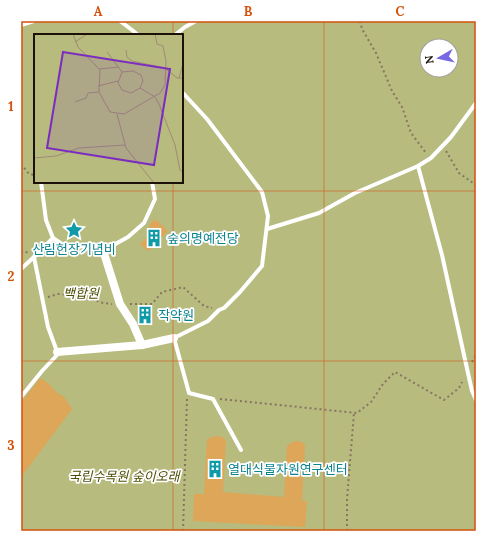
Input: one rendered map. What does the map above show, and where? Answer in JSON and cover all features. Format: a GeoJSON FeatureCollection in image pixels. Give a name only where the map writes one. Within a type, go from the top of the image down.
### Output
{"type":"FeatureCollection","features":[{"type":"Feature","properties":{"kind":"street"},"geometry":{"type":"LineString","coordinates":[[102,247],[120,304],[142,345]]}},
{"type":"Feature","properties":{"kind":"street"},"geometry":{"type":"LineString","coordinates":[[57,352],[142,345],[174,338]]}},
{"type":"Feature","properties":{"kind":"lane"},"geometry":{"type":"LineString","coordinates":[[21,25],[34,21]]}},
{"type":"Feature","properties":{"kind":"lane"},"geometry":{"type":"LineString","coordinates":[[120,21],[137,34]]}},
{"type":"Feature","properties":{"kind":"lane"},"geometry":{"type":"LineString","coordinates":[[176,34],[196,21]]}},
{"type":"Feature","properties":{"kind":"lane"},"geometry":{"type":"LineString","coordinates":[[183,93],[207,119],[262,192],[268,216],[262,266],[224,308],[219,310],[208,321],[174,338],[188,393],[213,399],[241,450]]}},
{"type":"Feature","properties":{"kind":"lane"},"geometry":{"type":"LineString","coordinates":[[267,229],[318,213],[355,193],[418,166],[431,158],[452,137],[476,103]]}},
{"type":"Feature","properties":{"kind":"lane"},"geometry":{"type":"LineString","coordinates":[[418,166],[442,254],[472,391],[476,400]]}},
{"type":"Feature","properties":{"kind":"lane"},"geometry":{"type":"LineString","coordinates":[[41,183],[46,220],[53,238],[65,246],[102,247],[110,247],[128,237],[144,223],[155,199],[152,183]]}},
{"type":"Feature","properties":{"kind":"lane"},"geometry":{"type":"LineString","coordinates":[[21,268],[34,258],[53,238]]}},
{"type":"Feature","properties":{"kind":"lane"},"geometry":{"type":"LineString","coordinates":[[21,397],[58,354],[48,327],[34,258]]}},
{"type":"Feature","properties":{"kind":"path"},"geometry":{"type":"LineString","coordinates":[[360,21],[362,29],[376,53],[392,91],[402,107],[411,133],[431,158]]}},
{"type":"Feature","properties":{"kind":"path"},"geometry":{"type":"LineString","coordinates":[[443,146],[459,173],[476,185]]}},
{"type":"Feature","properties":{"kind":"path"},"geometry":{"type":"LineString","coordinates":[[21,164],[29,174],[34,175]]}},
{"type":"Feature","properties":{"kind":"path"},"geometry":{"type":"LineString","coordinates":[[43,299],[58,294],[66,294],[80,295],[103,303],[152,304],[162,292],[183,287],[204,306],[219,310]]}},
{"type":"Feature","properties":{"kind":"path"},"geometry":{"type":"LineString","coordinates":[[213,399],[357,413],[371,402],[383,384],[395,372],[444,400],[459,388],[476,354]]}},
{"type":"Feature","properties":{"kind":"path"},"geometry":{"type":"LineString","coordinates":[[182,531],[186,399],[188,393]]}},
{"type":"Feature","properties":{"kind":"path"},"geometry":{"type":"LineString","coordinates":[[347,531],[347,499],[354,413]]}},
{"type":"Feature","properties":{"kind":"green space"},"geometry":{"type":"Polygon","coordinates":[[[21,21],[476,21],[476,531],[21,531],[21,21]]]}},
{"type":"Feature","properties":{"kind":"building","name":"숲의명예전당"},"geometry":{"type":"Polygon","coordinates":[[[155,219],[168,231],[148,251],[140,244],[152,232],[149,225],[155,219]]]}},
{"type":"Feature","properties":{"kind":"building","name":"작약원"},"geometry":{"type":"Polygon","coordinates":[[[151,308],[154,317],[140,322],[137,312],[151,308]]]}},
{"type":"Feature","properties":{"kind":"building"},"geometry":{"type":"Polygon","coordinates":[[[40,378],[64,397],[72,409],[21,477],[21,403],[40,378]]]}},
{"type":"Feature","properties":{"kind":"building","name":"열대식물자원연구센터"},"geometry":{"type":"Polygon","coordinates":[[[218,436],[226,440],[223,492],[284,497],[287,446],[294,441],[302,442],[305,445],[302,501],[307,501],[305,527],[193,521],[194,494],[204,494],[207,439],[218,436]]]}},
{"type":"Feature","properties":{"kind":"place","name":"산림헌장기념비"},"geometry":{"type":"Point","coordinates":[74,230]}},
{"type":"Feature","properties":{"kind":"place","name":"숲의명예전당"},"geometry":{"type":"Point","coordinates":[154,238]}},
{"type":"Feature","properties":{"kind":"place","name":"작약원"},"geometry":{"type":"Point","coordinates":[145,315]}},
{"type":"Feature","properties":{"kind":"place","name":"열대식물자원연구센터"},"geometry":{"type":"Point","coordinates":[215,469]}},
{"type":"Feature","properties":{"kind":"park label","name":"백합원"},"geometry":{"type":"Point","coordinates":[81,293]}},
{"type":"Feature","properties":{"kind":"park label","name":"국립수목원 숲이오래"},"geometry":{"type":"Point","coordinates":[124,476]}}]}
